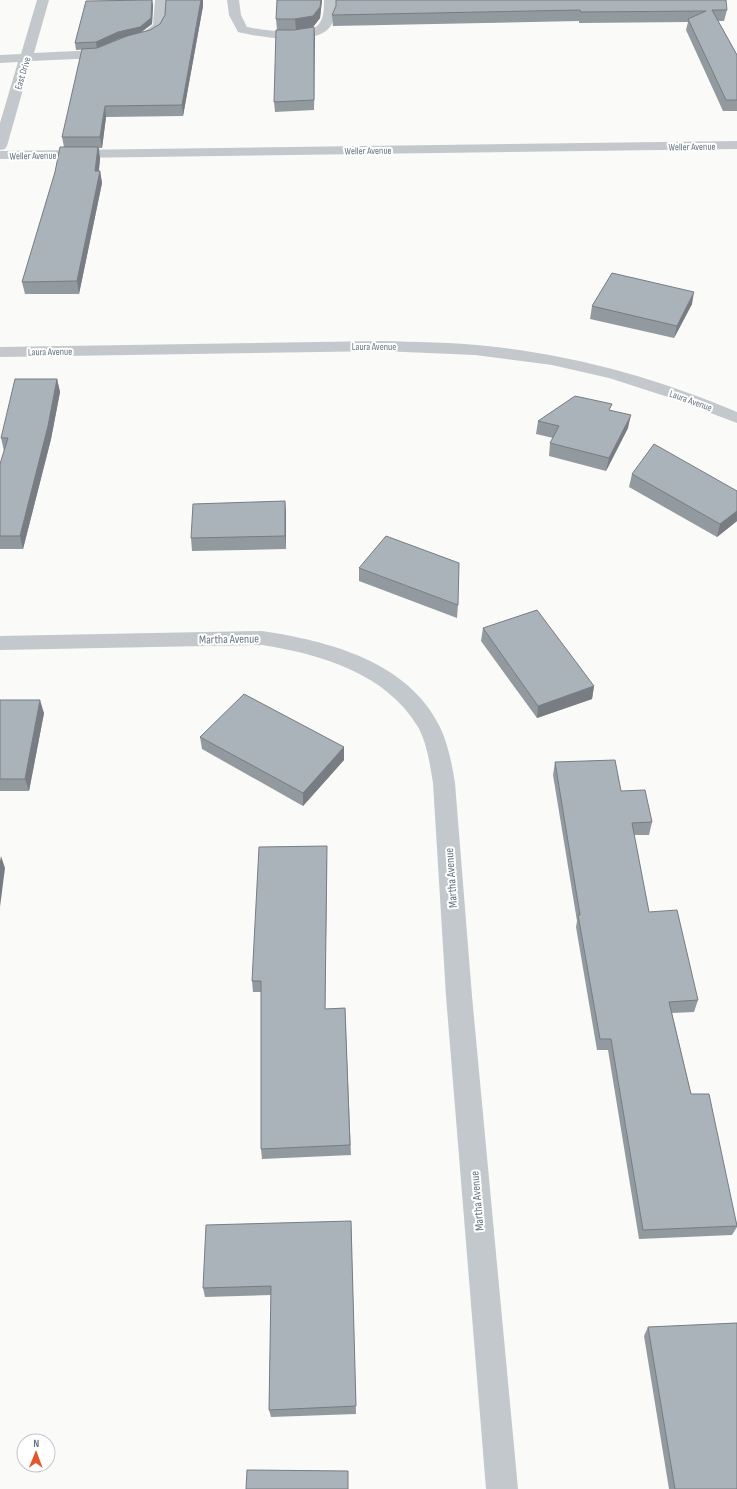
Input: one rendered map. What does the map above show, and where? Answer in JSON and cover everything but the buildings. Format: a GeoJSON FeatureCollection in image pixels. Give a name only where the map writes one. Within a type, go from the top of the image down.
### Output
{"type":"FeatureCollection","features":[{"type":"Feature","properties":{"kind":"street","name":"East Drive"},"geometry":{"type":"LineString","coordinates":[[0,146],[43,0]]}},
{"type":"Feature","properties":{"kind":"street"},"geometry":{"type":"LineString","coordinates":[[0,59],[98,54],[108,52],[118,45],[142,39],[153,33],[160,24],[161,0]]}},
{"type":"Feature","properties":{"kind":"street"},"geometry":{"type":"LineString","coordinates":[[233,0],[235,15],[242,29],[254,33],[293,35],[312,33],[322,29],[328,17],[330,0]]}},
{"type":"Feature","properties":{"kind":"street","name":"Weller Avenue"},"geometry":{"type":"LineString","coordinates":[[0,155],[737,145]]}},
{"type":"Feature","properties":{"kind":"street","name":"Laura Avenue"},"geometry":{"type":"LineString","coordinates":[[0,352],[381,346],[443,347],[481,350],[542,359],[610,374],[666,391],[715,408],[737,418]]}},
{"type":"Feature","properties":{"kind":"street","name":"Martha Avenue"},"geometry":{"type":"LineString","coordinates":[[0,643],[262,638],[293,642],[335,653],[372,670],[405,694],[427,723],[441,764],[444,783],[459,996],[502,1489]]}}]}
